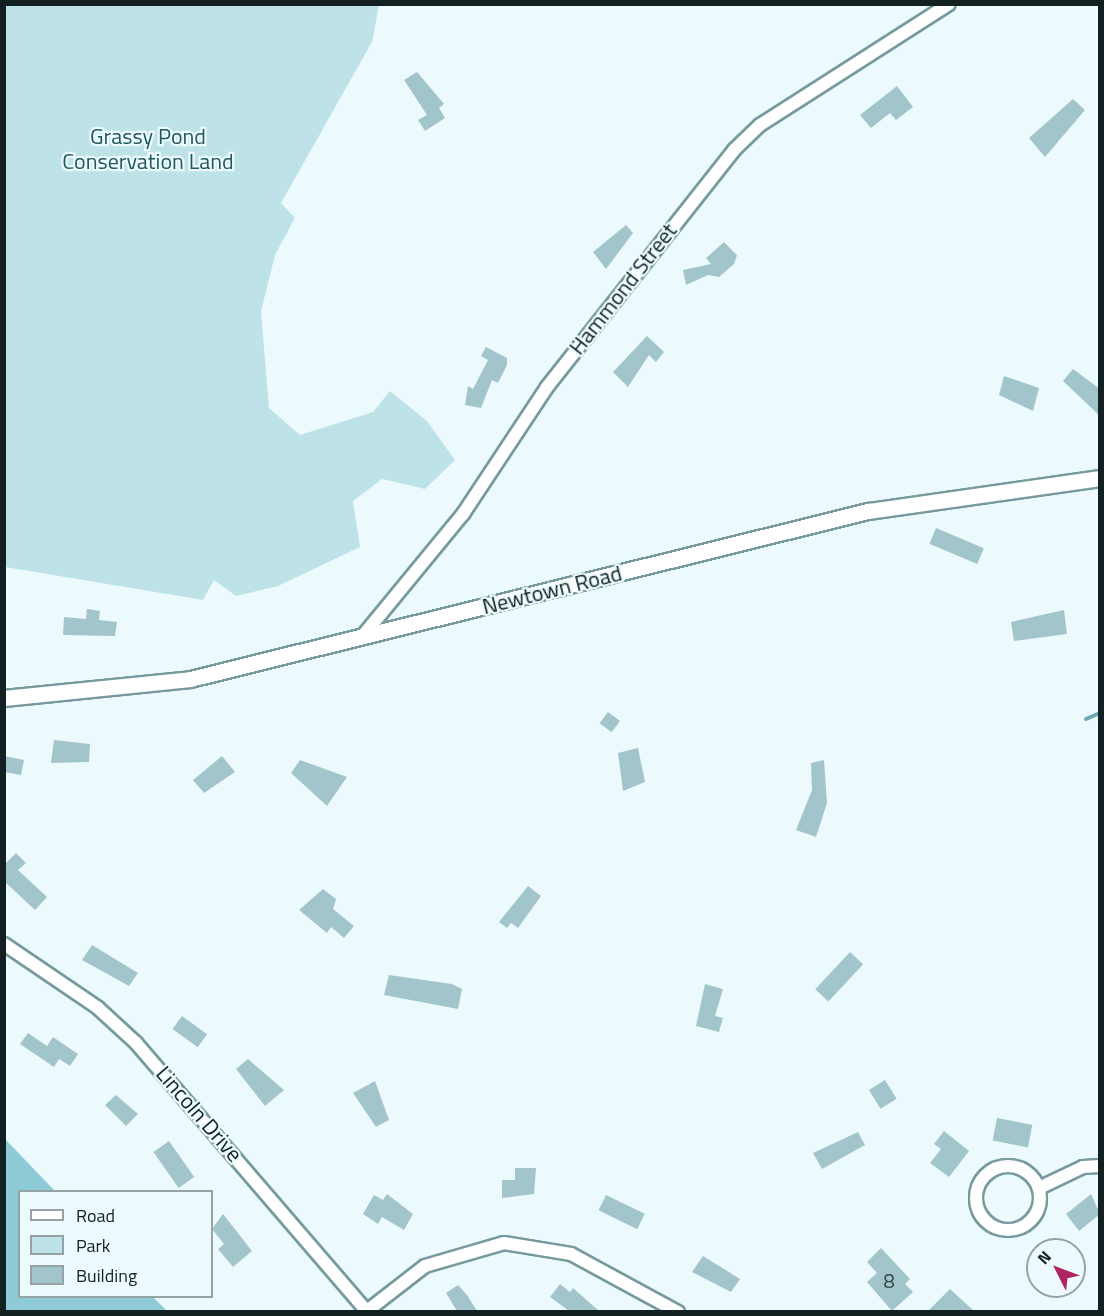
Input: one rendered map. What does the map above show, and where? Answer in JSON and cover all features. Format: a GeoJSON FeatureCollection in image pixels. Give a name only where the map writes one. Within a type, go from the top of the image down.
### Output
{"type":"FeatureCollection","features":[{"type":"Feature","properties":{"kind":"street","name":"Hammond Street"},"geometry":{"type":"LineString","coordinates":[[361,639],[463,514],[547,387],[734,150],[760,125],[949,4]]}},
{"type":"Feature","properties":{"kind":"street","name":"Newtown Road"},"geometry":{"type":"LineString","coordinates":[[4,698],[190,679],[361,639],[868,511],[1100,478]]}},
{"type":"Feature","properties":{"kind":"street","name":"Lincoln Drive"},"geometry":{"type":"LineString","coordinates":[[4,944],[98,1008],[136,1043],[192,1102],[367,1311]]}},
{"type":"Feature","properties":{"kind":"street"},"geometry":{"type":"LineString","coordinates":[[1039,1188],[1083,1167],[1100,1166]]}},
{"type":"Feature","properties":{"kind":"street"},"geometry":{"type":"LineString","coordinates":[[998,1167],[1023,1169],[1039,1188],[1037,1213],[1018,1229],[993,1227],[977,1208],[980,1183],[998,1167]]}},
{"type":"Feature","properties":{"kind":"street"},"geometry":{"type":"LineString","coordinates":[[367,1311],[425,1266],[504,1242],[571,1254],[678,1311]]}},
{"type":"Feature","properties":{"kind":"green space","name":"Grassy Pond Conservation Land"},"geometry":{"type":"Polygon","coordinates":[[[4,5],[379,5],[372,42],[281,203],[295,218],[275,255],[261,311],[269,408],[300,435],[373,412],[390,391],[427,421],[455,460],[425,489],[382,479],[353,501],[360,547],[278,586],[236,596],[214,580],[203,600],[5,567],[4,5]]]}},
{"type":"Feature","properties":{"kind":"shaded area"},"geometry":{"type":"Polygon","coordinates":[[[4,1138],[54,1190],[18,1190],[18,1298],[154,1298],[167,1311],[5,1311],[4,1138]]]}},
{"type":"Feature","properties":{"kind":"building"},"geometry":{"type":"Polygon","coordinates":[[[417,72],[444,104],[439,108],[445,118],[425,131],[418,120],[427,115],[404,80],[417,72]]]}},
{"type":"Feature","properties":{"kind":"building"},"geometry":{"type":"Polygon","coordinates":[[[897,86],[913,107],[896,120],[890,113],[871,128],[860,115],[897,86]]]}},
{"type":"Feature","properties":{"kind":"building"},"geometry":{"type":"Polygon","coordinates":[[[1073,99],[1085,110],[1045,157],[1029,138],[1073,99]]]}},
{"type":"Feature","properties":{"kind":"building"},"geometry":{"type":"Polygon","coordinates":[[[626,225],[633,233],[606,269],[593,252],[626,225]]]}},
{"type":"Feature","properties":{"kind":"building"},"geometry":{"type":"Polygon","coordinates":[[[724,242],[737,255],[734,264],[719,277],[708,275],[686,285],[683,270],[711,264],[706,258],[724,242]]]}},
{"type":"Feature","properties":{"kind":"building"},"geometry":{"type":"Polygon","coordinates":[[[647,336],[664,352],[656,362],[649,355],[628,387],[613,372],[647,336]]]}},
{"type":"Feature","properties":{"kind":"building"},"geometry":{"type":"Polygon","coordinates":[[[486,347],[507,358],[507,365],[498,383],[492,380],[481,408],[465,405],[468,386],[473,389],[488,360],[481,356],[486,347]]]}},
{"type":"Feature","properties":{"kind":"building"},"geometry":{"type":"Polygon","coordinates":[[[1073,369],[1100,389],[1100,416],[1063,381],[1073,369]]]}},
{"type":"Feature","properties":{"kind":"building"},"geometry":{"type":"Polygon","coordinates":[[[1004,376],[1039,388],[1033,411],[999,395],[1004,376]]]}},
{"type":"Feature","properties":{"kind":"building"},"geometry":{"type":"Polygon","coordinates":[[[936,528],[984,548],[977,564],[929,544],[936,528]]]}},
{"type":"Feature","properties":{"kind":"building"},"geometry":{"type":"Polygon","coordinates":[[[87,609],[100,611],[99,620],[117,622],[115,636],[63,635],[64,617],[86,619],[87,609]]]}},
{"type":"Feature","properties":{"kind":"building"},"geometry":{"type":"Polygon","coordinates":[[[1064,610],[1067,634],[1014,641],[1011,622],[1064,610]]]}},
{"type":"Feature","properties":{"kind":"building"},"geometry":{"type":"Polygon","coordinates":[[[608,712],[620,721],[612,732],[600,723],[608,712]]]}},
{"type":"Feature","properties":{"kind":"building"},"geometry":{"type":"Polygon","coordinates":[[[54,740],[90,744],[89,762],[51,763],[54,740]]]}},
{"type":"Feature","properties":{"kind":"building"},"geometry":{"type":"Polygon","coordinates":[[[638,748],[645,782],[623,791],[618,753],[638,748]]]}},
{"type":"Feature","properties":{"kind":"building"},"geometry":{"type":"Polygon","coordinates":[[[4,756],[24,760],[21,775],[4,772],[4,756]]]}},
{"type":"Feature","properties":{"kind":"building"},"geometry":{"type":"Polygon","coordinates":[[[222,756],[235,772],[204,793],[193,780],[222,756]]]}},
{"type":"Feature","properties":{"kind":"building"},"geometry":{"type":"Polygon","coordinates":[[[300,760],[347,777],[327,806],[291,773],[300,760]]]}},
{"type":"Feature","properties":{"kind":"building"},"geometry":{"type":"Polygon","coordinates":[[[824,760],[827,803],[816,837],[796,830],[812,790],[811,763],[824,760]]]}},
{"type":"Feature","properties":{"kind":"building"},"geometry":{"type":"Polygon","coordinates":[[[16,853],[26,863],[18,870],[47,897],[35,910],[4,881],[4,865],[16,853]]]}},
{"type":"Feature","properties":{"kind":"building"},"geometry":{"type":"Polygon","coordinates":[[[528,886],[541,896],[518,928],[511,923],[507,928],[499,922],[528,886]]]}},
{"type":"Feature","properties":{"kind":"building"},"geometry":{"type":"Polygon","coordinates":[[[323,889],[336,899],[333,909],[354,926],[344,938],[331,927],[327,933],[299,910],[323,889]]]}},
{"type":"Feature","properties":{"kind":"building"},"geometry":{"type":"Polygon","coordinates":[[[92,945],[138,973],[129,986],[82,960],[92,945]]]}},
{"type":"Feature","properties":{"kind":"building"},"geometry":{"type":"Polygon","coordinates":[[[850,952],[863,964],[828,1002],[815,989],[850,952]]]}},
{"type":"Feature","properties":{"kind":"building"},"geometry":{"type":"Polygon","coordinates":[[[389,975],[452,984],[462,989],[458,1009],[384,995],[389,975]]]}},
{"type":"Feature","properties":{"kind":"building"},"geometry":{"type":"Polygon","coordinates":[[[705,984],[723,989],[715,1016],[723,1018],[719,1032],[696,1026],[705,984]]]}},
{"type":"Feature","properties":{"kind":"building"},"geometry":{"type":"Polygon","coordinates":[[[182,1016],[207,1034],[198,1047],[173,1029],[182,1016]]]}},
{"type":"Feature","properties":{"kind":"building"},"geometry":{"type":"Polygon","coordinates":[[[28,1033],[47,1046],[53,1037],[78,1054],[70,1066],[59,1059],[54,1067],[20,1044],[28,1033]]]}},
{"type":"Feature","properties":{"kind":"building"},"geometry":{"type":"Polygon","coordinates":[[[248,1059],[284,1090],[265,1106],[236,1069],[248,1059]]]}},
{"type":"Feature","properties":{"kind":"building"},"geometry":{"type":"Polygon","coordinates":[[[885,1080],[897,1099],[881,1109],[869,1090],[885,1080]]]}},
{"type":"Feature","properties":{"kind":"building"},"geometry":{"type":"Polygon","coordinates":[[[375,1081],[389,1120],[376,1127],[353,1093],[375,1081]]]}},
{"type":"Feature","properties":{"kind":"building"},"geometry":{"type":"Polygon","coordinates":[[[116,1095],[138,1114],[126,1126],[105,1105],[116,1095]]]}},
{"type":"Feature","properties":{"kind":"building"},"geometry":{"type":"Polygon","coordinates":[[[997,1118],[1032,1125],[1028,1147],[993,1141],[997,1118]]]}},
{"type":"Feature","properties":{"kind":"building"},"geometry":{"type":"Polygon","coordinates":[[[944,1131],[969,1151],[949,1177],[930,1163],[941,1149],[934,1144],[944,1131]]]}},
{"type":"Feature","properties":{"kind":"building"},"geometry":{"type":"Polygon","coordinates":[[[858,1132],[865,1145],[822,1169],[813,1153],[858,1132]]]}},
{"type":"Feature","properties":{"kind":"building"},"geometry":{"type":"Polygon","coordinates":[[[169,1141],[194,1177],[179,1188],[153,1152],[169,1141]]]}},
{"type":"Feature","properties":{"kind":"building"},"geometry":{"type":"Polygon","coordinates":[[[515,1168],[536,1168],[534,1194],[502,1198],[502,1180],[515,1180],[515,1168]]]}},
{"type":"Feature","properties":{"kind":"building"},"geometry":{"type":"Polygon","coordinates":[[[387,1194],[413,1214],[404,1230],[382,1217],[378,1224],[363,1214],[374,1195],[383,1200],[387,1194]]]}},
{"type":"Feature","properties":{"kind":"building"},"geometry":{"type":"Polygon","coordinates":[[[1091,1194],[1100,1214],[1079,1231],[1066,1214],[1091,1194]]]}},
{"type":"Feature","properties":{"kind":"building"},"geometry":{"type":"Polygon","coordinates":[[[606,1195],[645,1214],[637,1229],[599,1210],[606,1195]]]}},
{"type":"Feature","properties":{"kind":"building"},"geometry":{"type":"Polygon","coordinates":[[[223,1214],[252,1251],[233,1267],[218,1249],[224,1244],[213,1228],[223,1214]]]}},
{"type":"Feature","properties":{"kind":"building"},"geometry":{"type":"Polygon","coordinates":[[[881,1248],[910,1279],[905,1284],[913,1292],[892,1311],[867,1282],[877,1273],[867,1262],[881,1248]]]}},
{"type":"Feature","properties":{"kind":"building"},"geometry":{"type":"Polygon","coordinates":[[[703,1256],[740,1279],[731,1292],[692,1272],[703,1256]]]}},
{"type":"Feature","properties":{"kind":"building"},"geometry":{"type":"Polygon","coordinates":[[[560,1284],[570,1292],[573,1288],[599,1311],[569,1311],[550,1297],[560,1284]]]}},
{"type":"Feature","properties":{"kind":"building"},"geometry":{"type":"Polygon","coordinates":[[[458,1285],[477,1311],[457,1311],[446,1293],[458,1285]]]}},
{"type":"Feature","properties":{"kind":"building"},"geometry":{"type":"Polygon","coordinates":[[[950,1289],[974,1311],[928,1311],[950,1289]]]}},
{"type":"Feature","properties":{"kind":"waterway"},"geometry":{"type":"LineString","coordinates":[[1086,719],[1100,713]]}}]}
